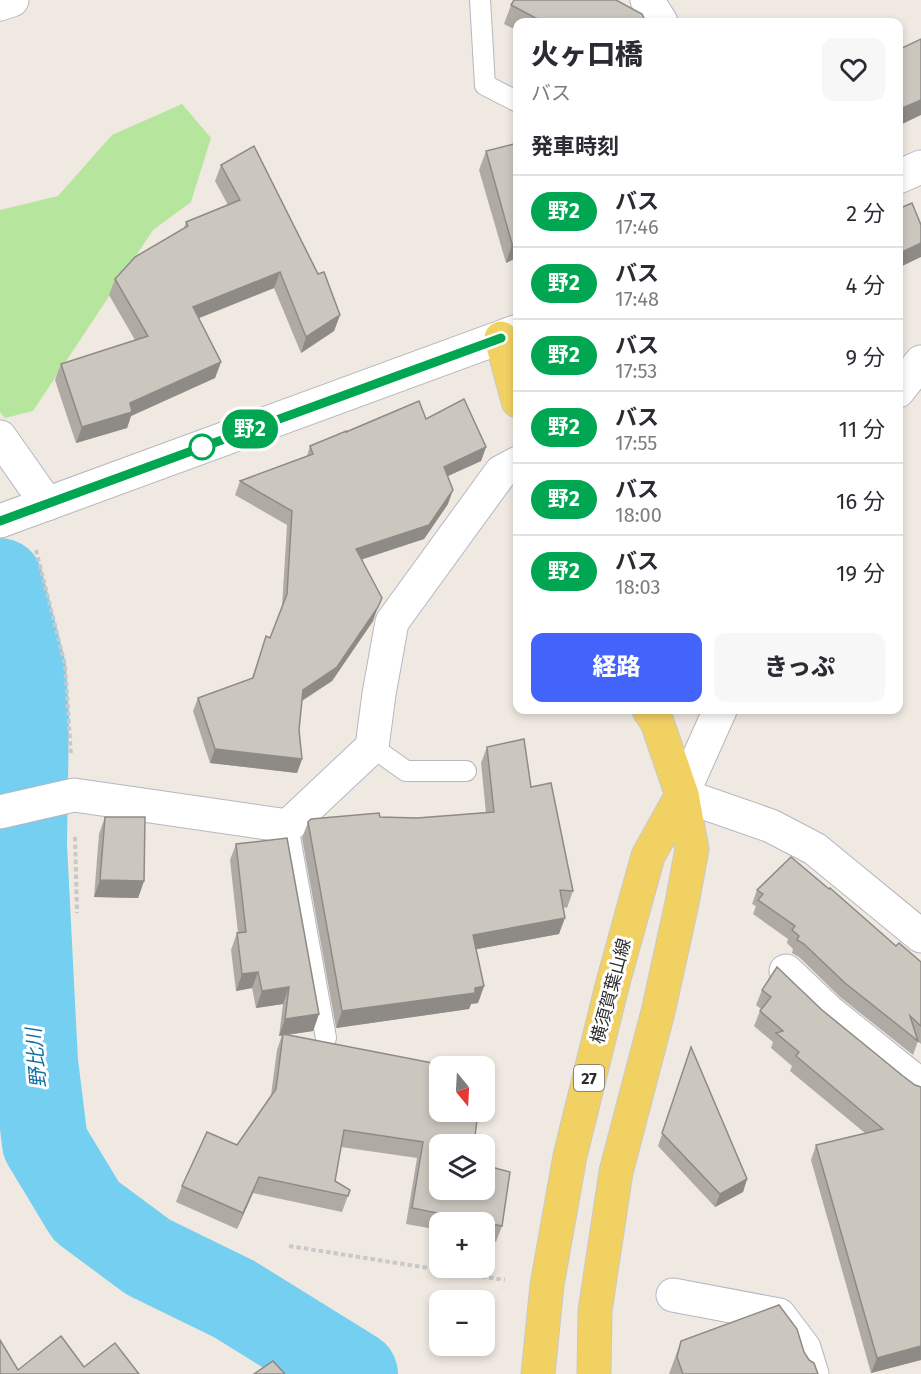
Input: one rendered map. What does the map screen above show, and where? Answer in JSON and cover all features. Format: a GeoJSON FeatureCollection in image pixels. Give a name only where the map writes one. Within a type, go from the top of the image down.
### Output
{"type":"FeatureCollection","features":[{"type":"Feature","properties":{"kind":"main road"},"geometry":{"type":"LineString","coordinates":[[509,334],[513,364]]}},
{"type":"Feature","properties":{"kind":"main road"},"geometry":{"type":"LineString","coordinates":[[594,1374],[595,1311],[616,1172],[658,1012],[692,849],[682,795],[657,722],[652,714]]}},
{"type":"Feature","properties":{"kind":"main road","name":"横須賀葉山線"},"geometry":{"type":"LineString","coordinates":[[538,1374],[548,1285],[570,1156],[612,986],[648,856],[682,795]]}},
{"type":"Feature","properties":{"kind":"street"},"geometry":{"type":"LineString","coordinates":[[0,4],[12,0]]}},
{"type":"Feature","properties":{"kind":"street"},"geometry":{"type":"LineString","coordinates":[[647,0],[658,18]]}},
{"type":"Feature","properties":{"kind":"street"},"geometry":{"type":"LineString","coordinates":[[903,175],[921,167]]}},
{"type":"Feature","properties":{"kind":"street"},"geometry":{"type":"LineString","coordinates":[[0,437],[22,513],[509,334]]}},
{"type":"Feature","properties":{"kind":"street"},"geometry":{"type":"LineString","coordinates":[[903,385],[921,362]]}},
{"type":"Feature","properties":{"kind":"street"},"geometry":{"type":"LineString","coordinates":[[0,812],[74,795],[288,826],[372,747],[392,622],[501,472],[513,466]]}},
{"type":"Feature","properties":{"kind":"street"},"geometry":{"type":"LineString","coordinates":[[718,714],[682,795],[771,826],[815,849],[921,936]]}},
{"type":"Feature","properties":{"kind":"street"},"geometry":{"type":"LineString","coordinates":[[786,971],[828,1011],[921,1084]]}},
{"type":"Feature","properties":{"kind":"street"},"geometry":{"type":"LineString","coordinates":[[674,1295],[779,1315],[804,1348],[812,1374]]}},
{"type":"Feature","properties":{"kind":"lane"},"geometry":{"type":"LineString","coordinates":[[480,0],[485,85],[513,99]]}},
{"type":"Feature","properties":{"kind":"lane"},"geometry":{"type":"LineString","coordinates":[[372,747],[406,771],[466,771]]}},
{"type":"Feature","properties":{"kind":"lane"},"geometry":{"type":"LineString","coordinates":[[288,826],[326,1038]]}},
{"type":"Feature","properties":{"kind":"path"},"geometry":{"type":"LineString","coordinates":[[22,513],[65,665],[74,795],[77,913]]}},
{"type":"Feature","properties":{"kind":"path"},"geometry":{"type":"LineString","coordinates":[[289,1246],[506,1280]]}},
{"type":"Feature","properties":{"kind":"green space"},"geometry":{"type":"Polygon","coordinates":[[[182,104],[211,138],[191,202],[153,230],[33,411],[5,418],[0,412],[0,210],[58,196],[112,135],[182,104]]]}},
{"type":"Feature","properties":{"kind":"building"},"geometry":{"type":"Polygon","coordinates":[[[514,0],[616,0],[642,14],[644,18],[535,18],[511,5],[514,0]]]}},
{"type":"Feature","properties":{"kind":"building"},"geometry":{"type":"Polygon","coordinates":[[[921,39],[921,100],[903,108],[903,48],[921,39]]]}},
{"type":"Feature","properties":{"kind":"building"},"geometry":{"type":"Polygon","coordinates":[[[513,144],[512,244],[486,151],[513,144]]]}},
{"type":"Feature","properties":{"kind":"building"},"geometry":{"type":"Polygon","coordinates":[[[254,146],[318,274],[324,272],[340,315],[306,337],[280,272],[193,307],[221,362],[130,403],[132,412],[82,427],[61,364],[148,336],[115,279],[135,257],[188,226],[186,222],[240,200],[221,165],[254,146]]]}},
{"type":"Feature","properties":{"kind":"building"},"geometry":{"type":"Polygon","coordinates":[[[912,203],[921,225],[921,243],[903,252],[903,207],[912,203]]]}},
{"type":"Feature","properties":{"kind":"building"},"geometry":{"type":"Polygon","coordinates":[[[464,399],[486,447],[444,467],[453,490],[429,525],[356,549],[382,598],[337,667],[303,690],[299,730],[302,759],[215,749],[198,698],[253,678],[266,636],[270,638],[287,594],[292,511],[240,481],[313,454],[310,446],[419,401],[426,419],[464,399]]]}},
{"type":"Feature","properties":{"kind":"building"},"geometry":{"type":"Polygon","coordinates":[[[524,739],[531,787],[551,783],[573,891],[560,890],[565,918],[473,935],[484,986],[475,988],[475,993],[342,1011],[308,822],[311,819],[379,813],[380,817],[417,818],[494,812],[487,747],[524,739]]]}},
{"type":"Feature","properties":{"kind":"building"},"geometry":{"type":"Polygon","coordinates":[[[105,817],[145,817],[144,881],[100,880],[105,817]]]}},
{"type":"Feature","properties":{"kind":"building"},"geometry":{"type":"Polygon","coordinates":[[[287,838],[319,1014],[285,1019],[289,987],[262,991],[258,972],[242,974],[237,933],[246,932],[236,844],[287,838]]]}},
{"type":"Feature","properties":{"kind":"building"},"geometry":{"type":"Polygon","coordinates":[[[791,857],[896,946],[899,943],[921,962],[921,1026],[910,1016],[918,1041],[845,983],[797,940],[799,936],[792,930],[795,926],[758,900],[763,894],[757,890],[791,857]]]}},
{"type":"Feature","properties":{"kind":"building"},"geometry":{"type":"Polygon","coordinates":[[[777,967],[822,1010],[903,1076],[921,1087],[921,1346],[877,1358],[816,1145],[883,1129],[796,1056],[799,1052],[776,1033],[783,1031],[760,1011],[771,997],[762,990],[777,967]]]}},
{"type":"Feature","properties":{"kind":"building"},"geometry":{"type":"Polygon","coordinates":[[[283,1034],[429,1062],[429,1122],[477,1122],[475,1134],[429,1134],[429,1200],[495,1200],[495,1168],[510,1172],[502,1226],[495,1225],[495,1212],[432,1212],[412,1208],[423,1142],[344,1130],[335,1181],[350,1190],[348,1196],[259,1177],[243,1213],[182,1186],[207,1132],[237,1145],[276,1089],[283,1034]]]}},
{"type":"Feature","properties":{"kind":"building"},"geometry":{"type":"Polygon","coordinates":[[[691,1047],[747,1179],[720,1194],[662,1133],[691,1047]]]}},
{"type":"Feature","properties":{"kind":"building"},"geometry":{"type":"Polygon","coordinates":[[[779,1305],[797,1329],[804,1352],[814,1363],[818,1374],[683,1374],[677,1357],[681,1341],[779,1305]]]}},
{"type":"Feature","properties":{"kind":"building"},"geometry":{"type":"Polygon","coordinates":[[[61,1336],[84,1367],[115,1343],[139,1374],[0,1374],[0,1340],[18,1370],[61,1336]]]}},
{"type":"Feature","properties":{"kind":"building"},"geometry":{"type":"Polygon","coordinates":[[[273,1361],[285,1374],[254,1374],[273,1361]]]}},
{"type":"Feature","properties":{"kind":"waterway","name":"野比川"},"geometry":{"type":"LineString","coordinates":[[0,581],[23,669],[26,718],[24,845],[35,1062],[45,1143],[86,1211],[148,1257],[234,1299],[355,1374]]}},
{"type":"Feature","properties":{"kind":"bus line","name":"野2"},"geometry":{"type":"LineString","coordinates":[[0,521],[501,338]]}}]}
